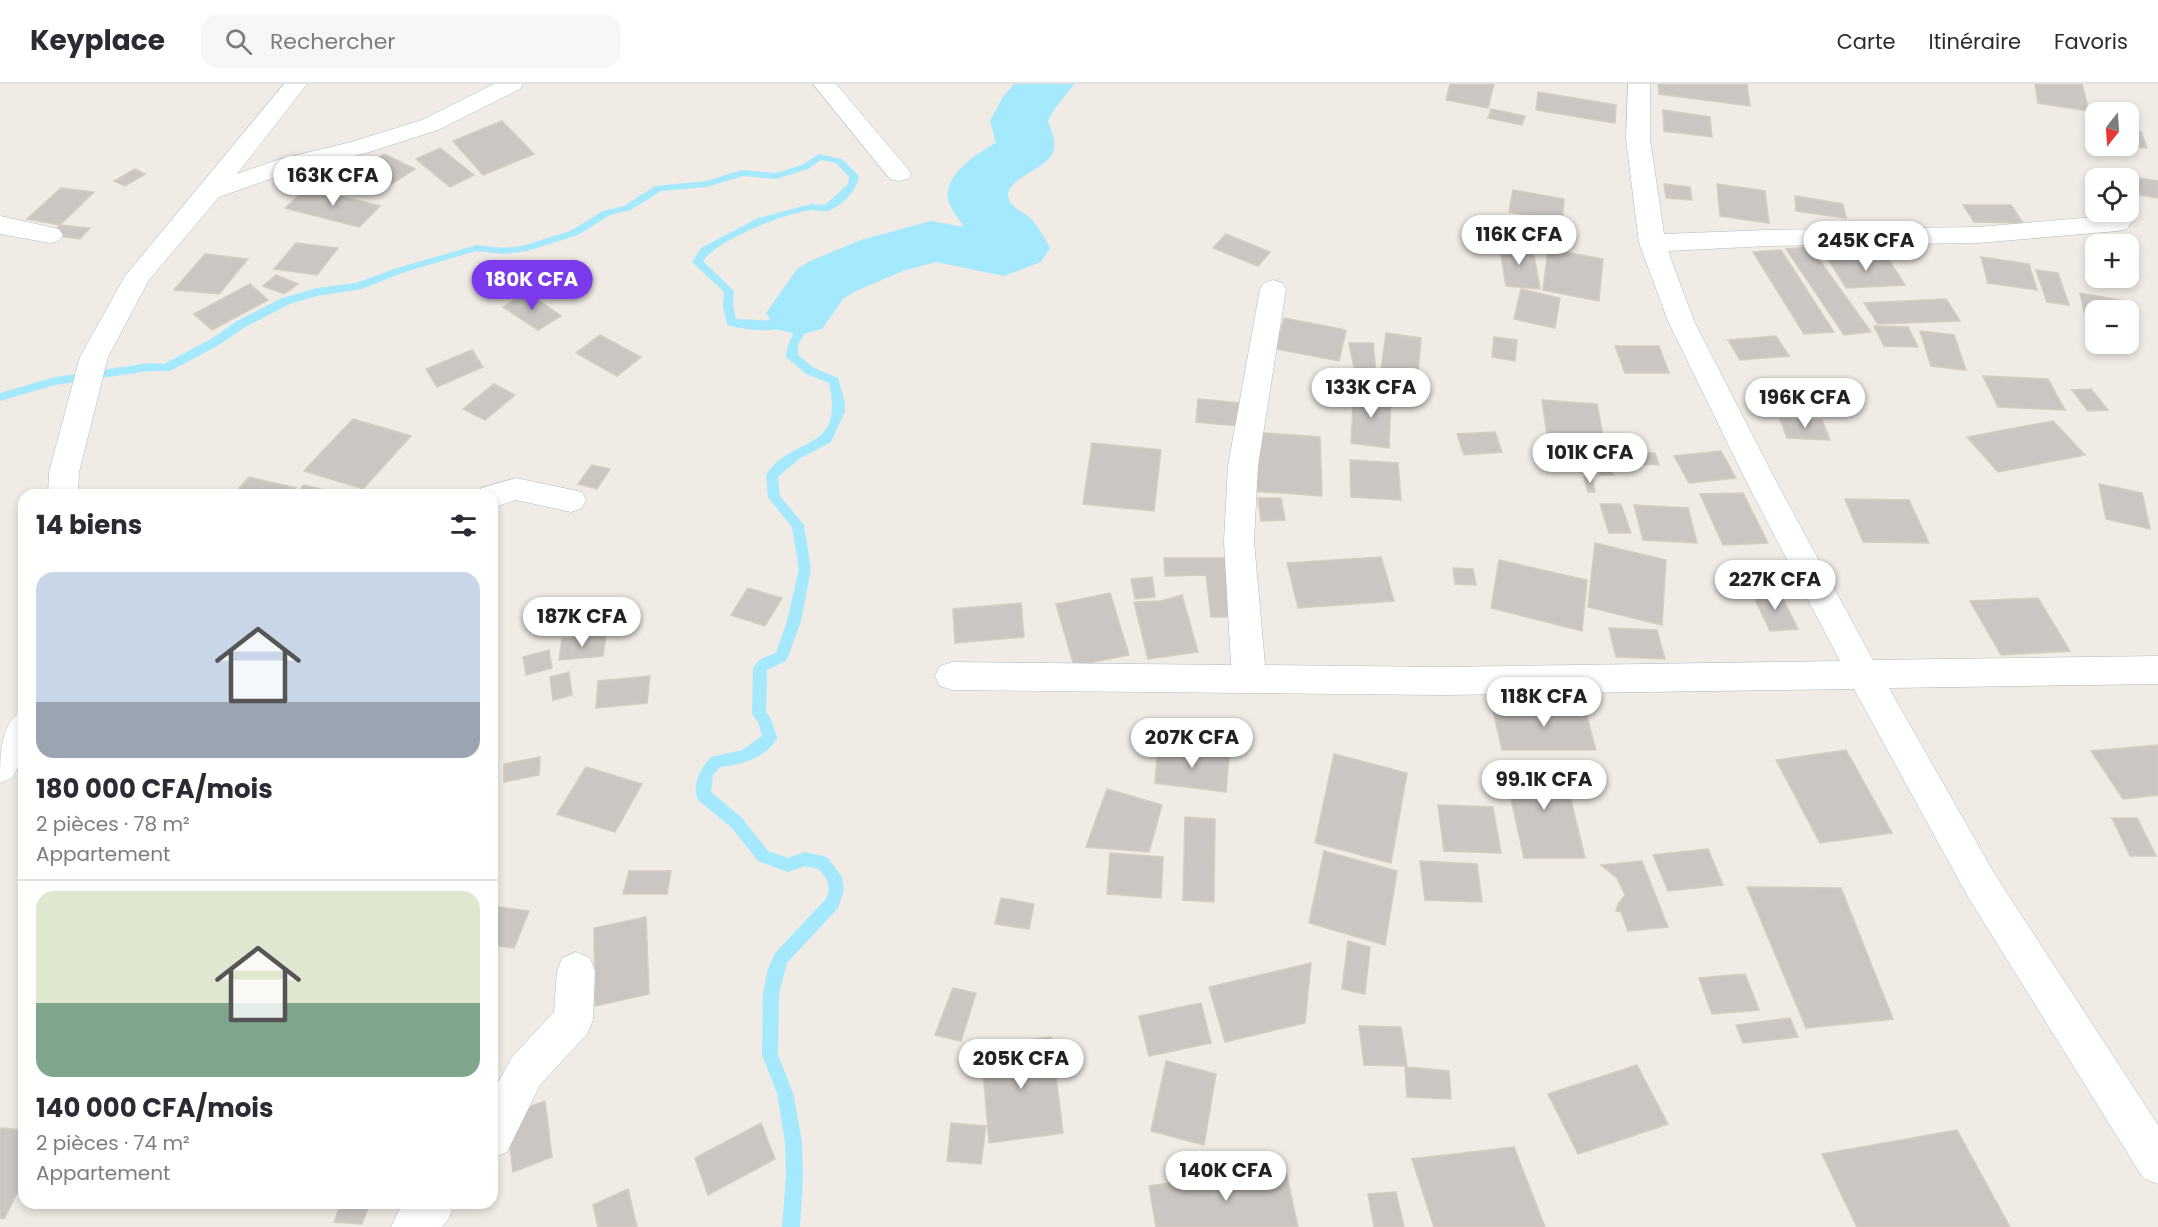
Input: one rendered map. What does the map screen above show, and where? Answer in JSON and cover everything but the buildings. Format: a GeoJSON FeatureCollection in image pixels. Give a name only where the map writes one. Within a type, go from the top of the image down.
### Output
{"type":"FeatureCollection","features":[{"type":"Feature","properties":{"kind":"street"},"geometry":{"type":"LineString","coordinates":[[63,489],[64,472],[94,357],[138,276],[210,192],[296,84]]}},
{"type":"Feature","properties":{"kind":"street"},"geometry":{"type":"LineString","coordinates":[[210,192],[286,165],[358,148],[430,125],[512,84]]}},
{"type":"Feature","properties":{"kind":"street"},"geometry":{"type":"LineString","coordinates":[[824,84],[898,174]]}},
{"type":"Feature","properties":{"kind":"street"},"geometry":{"type":"LineString","coordinates":[[1640,84],[1638,139],[1652,243],[1681,321],[1762,483],[1863,673],[1981,885],[2158,1163]]}},
{"type":"Feature","properties":{"kind":"street"},"geometry":{"type":"LineString","coordinates":[[1652,243],[1767,238],[1978,235],[2118,223]]}},
{"type":"Feature","properties":{"kind":"street"},"geometry":{"type":"LineString","coordinates":[[0,224],[8,228],[50,235]]}},
{"type":"Feature","properties":{"kind":"street"},"geometry":{"type":"LineString","coordinates":[[1249,679],[1239,541],[1244,466],[1273,289]]}},
{"type":"Feature","properties":{"kind":"street"},"geometry":{"type":"LineString","coordinates":[[498,494],[516,489],[571,500]]}},
{"type":"Feature","properties":{"kind":"street"},"geometry":{"type":"LineString","coordinates":[[952,676],[1443,681],[2158,670]]}},
{"type":"Feature","properties":{"kind":"street"},"geometry":{"type":"LineString","coordinates":[[0,768],[18,738]]}},
{"type":"Feature","properties":{"kind":"street"},"geometry":{"type":"LineString","coordinates":[[498,1125],[526,1071],[573,1020],[576,971]]}},
{"type":"Feature","properties":{"kind":"street"},"geometry":{"type":"LineString","coordinates":[[413,1227],[429,1209]]}},
{"type":"Feature","properties":{"kind":"waterway"},"geometry":{"type":"LineString","coordinates":[[799,313],[820,284],[833,276],[883,255],[931,241],[1004,255],[1019,248],[1008,232],[987,215],[979,204],[977,193],[986,176],[1024,152],[1025,141],[1019,121],[1030,98],[1040,92],[1046,84]]}},
{"type":"Feature","properties":{"kind":"waterway"},"geometry":{"type":"LineString","coordinates":[[0,397],[55,381],[149,367],[166,368],[215,342],[241,324],[286,301],[317,292],[358,286],[398,271],[476,248],[503,251],[523,249],[574,233],[607,213],[627,208],[659,188],[707,184],[742,173],[776,176],[805,167],[819,157],[839,161],[854,176],[853,185],[827,208],[811,207],[762,220],[705,250],[697,262],[729,291],[728,306],[731,322],[747,325],[783,325],[799,313],[801,329],[792,345],[792,357],[810,371],[834,381],[839,402],[839,411],[827,439],[795,456],[772,475],[774,497],[798,525],[805,569],[794,621],[781,657],[765,663],[760,668],[759,714],[764,719],[770,738],[746,755],[716,761],[706,773],[703,795],[737,823],[763,856],[788,865],[805,859],[823,863],[834,877],[837,890],[832,903],[823,915],[781,958],[771,993],[770,1055],[789,1108],[793,1142],[795,1177],[791,1227]]}}]}
